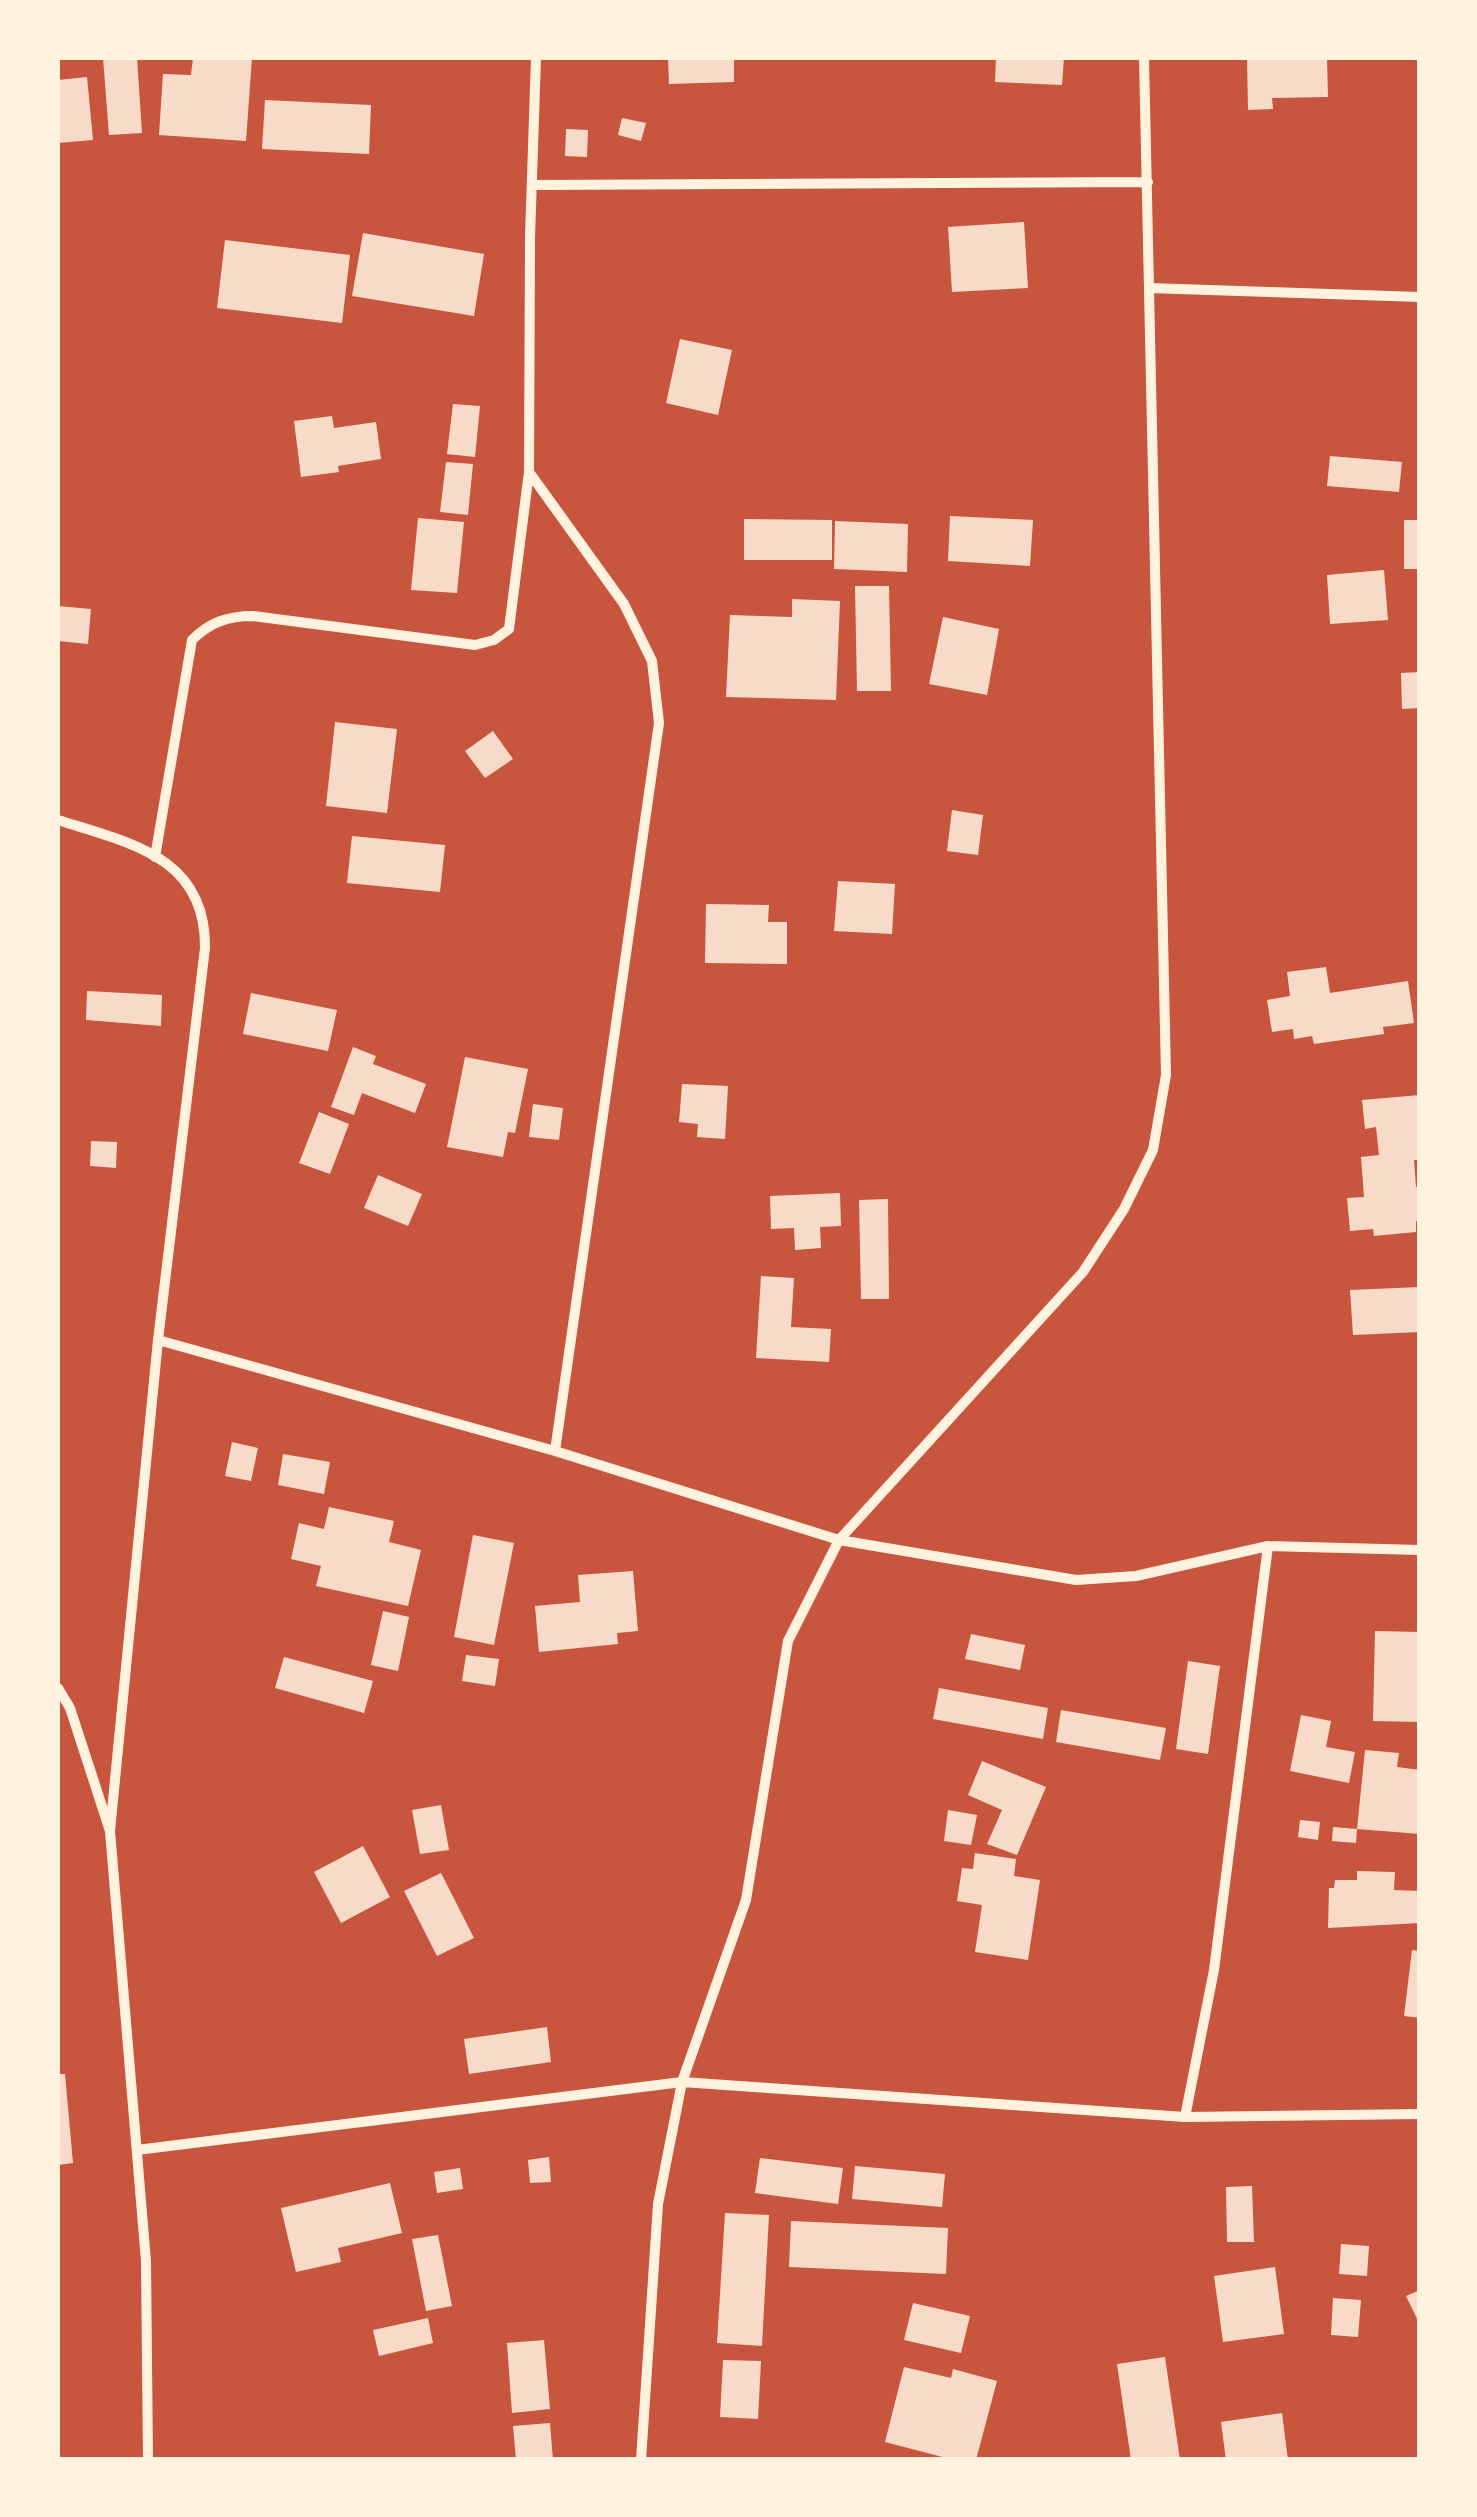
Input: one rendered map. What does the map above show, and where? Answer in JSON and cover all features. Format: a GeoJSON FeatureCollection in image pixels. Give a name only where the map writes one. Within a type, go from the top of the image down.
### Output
{"type":"FeatureCollection","features":[{"type":"Feature","properties":{"kind":"street"},"geometry":{"type":"LineString","coordinates":[[156,857],[192,640],[203,629],[219,621],[253,616],[475,645],[494,640],[509,630],[529,472],[536,58]]}},
{"type":"Feature","properties":{"kind":"street"},"geometry":{"type":"LineString","coordinates":[[641,2460],[658,2204],[682,2082],[746,1900],[788,1641],[838,1540],[1083,1272],[1124,1208],[1153,1150],[1166,1075],[1144,58]]}},
{"type":"Feature","properties":{"kind":"street"},"geometry":{"type":"LineString","coordinates":[[534,185],[1148,182]]}},
{"type":"Feature","properties":{"kind":"street"},"geometry":{"type":"LineString","coordinates":[[1149,288],[1420,297]]}},
{"type":"Feature","properties":{"kind":"street"},"geometry":{"type":"LineString","coordinates":[[529,472],[624,604],[652,661],[660,723],[556,1451]]}},
{"type":"Feature","properties":{"kind":"street"},"geometry":{"type":"LineString","coordinates":[[58,820],[136,845],[169,865],[190,886],[205,918],[205,948],[158,1340],[110,1832],[146,2261],[148,2460]]}},
{"type":"Feature","properties":{"kind":"street"},"geometry":{"type":"LineString","coordinates":[[158,1340],[556,1451],[838,1540],[1076,1580],[1136,1576],[1268,1546],[1420,1550]]}},
{"type":"Feature","properties":{"kind":"street"},"geometry":{"type":"LineString","coordinates":[[1186,2117],[1214,1970],[1268,1546]]}},
{"type":"Feature","properties":{"kind":"street"},"geometry":{"type":"LineString","coordinates":[[58,1688],[70,1708],[110,1832]]}},
{"type":"Feature","properties":{"kind":"street"},"geometry":{"type":"LineString","coordinates":[[137,2150],[682,2082],[1186,2117],[1420,2114]]}},
{"type":"Feature","properties":{"kind":"building"},"geometry":{"type":"Polygon","coordinates":[[[103,58],[137,58],[142,133],[109,135],[103,58]]]}},
{"type":"Feature","properties":{"kind":"building"},"geometry":{"type":"Polygon","coordinates":[[[193,58],[252,58],[246,141],[159,135],[163,74],[191,75],[193,58]]]}},
{"type":"Feature","properties":{"kind":"building"},"geometry":{"type":"Polygon","coordinates":[[[668,58],[734,58],[734,82],[669,84],[668,58]]]}},
{"type":"Feature","properties":{"kind":"building"},"geometry":{"type":"Polygon","coordinates":[[[996,58],[1064,58],[1062,85],[995,82],[996,58]]]}},
{"type":"Feature","properties":{"kind":"building"},"geometry":{"type":"Polygon","coordinates":[[[1247,58],[1327,58],[1328,97],[1272,98],[1273,109],[1248,110],[1247,58]]]}},
{"type":"Feature","properties":{"kind":"building"},"geometry":{"type":"Polygon","coordinates":[[[87,77],[93,140],[58,143],[58,80],[87,77]]]}},
{"type":"Feature","properties":{"kind":"building"},"geometry":{"type":"Polygon","coordinates":[[[265,100],[371,105],[369,154],[262,149],[265,100]]]}},
{"type":"Feature","properties":{"kind":"building"},"geometry":{"type":"Polygon","coordinates":[[[622,118],[646,123],[641,141],[618,135],[622,118]]]}},
{"type":"Feature","properties":{"kind":"building"},"geometry":{"type":"Polygon","coordinates":[[[566,129],[588,130],[587,157],[565,156],[566,129]]]}},
{"type":"Feature","properties":{"kind":"building"},"geometry":{"type":"Polygon","coordinates":[[[1024,222],[1028,288],[952,292],[948,227],[1024,222]]]}},
{"type":"Feature","properties":{"kind":"building"},"geometry":{"type":"Polygon","coordinates":[[[363,233],[484,254],[474,316],[352,296],[363,233]]]}},
{"type":"Feature","properties":{"kind":"building"},"geometry":{"type":"Polygon","coordinates":[[[225,240],[350,255],[342,323],[217,308],[225,240]]]}},
{"type":"Feature","properties":{"kind":"building"},"geometry":{"type":"Polygon","coordinates":[[[680,339],[732,350],[718,415],[666,403],[680,339]]]}},
{"type":"Feature","properties":{"kind":"building"},"geometry":{"type":"Polygon","coordinates":[[[453,404],[480,406],[475,457],[447,454],[453,404]]]}},
{"type":"Feature","properties":{"kind":"building"},"geometry":{"type":"Polygon","coordinates":[[[332,416],[334,428],[376,422],[381,459],[338,466],[339,472],[301,477],[294,421],[332,416]]]}},
{"type":"Feature","properties":{"kind":"building"},"geometry":{"type":"Polygon","coordinates":[[[1330,456],[1402,462],[1399,492],[1327,486],[1330,456]]]}},
{"type":"Feature","properties":{"kind":"building"},"geometry":{"type":"Polygon","coordinates":[[[446,462],[473,464],[468,515],[440,512],[446,462]]]}},
{"type":"Feature","properties":{"kind":"building"},"geometry":{"type":"Polygon","coordinates":[[[950,516],[1033,520],[1030,566],[948,561],[950,516]]]}},
{"type":"Feature","properties":{"kind":"building"},"geometry":{"type":"Polygon","coordinates":[[[418,518],[464,522],[457,593],[411,590],[418,518]]]}},
{"type":"Feature","properties":{"kind":"building"},"geometry":{"type":"Polygon","coordinates":[[[744,519],[832,520],[832,560],[744,560],[744,519]]]}},
{"type":"Feature","properties":{"kind":"building"},"geometry":{"type":"Polygon","coordinates":[[[1404,520],[1420,520],[1420,569],[1404,569],[1404,520]]]}},
{"type":"Feature","properties":{"kind":"building"},"geometry":{"type":"Polygon","coordinates":[[[835,521],[908,524],[907,572],[834,569],[835,521]]]}},
{"type":"Feature","properties":{"kind":"building"},"geometry":{"type":"Polygon","coordinates":[[[1384,570],[1388,620],[1330,624],[1327,575],[1384,570]]]}},
{"type":"Feature","properties":{"kind":"building"},"geometry":{"type":"Polygon","coordinates":[[[855,586],[889,586],[891,691],[857,691],[855,586]]]}},
{"type":"Feature","properties":{"kind":"building"},"geometry":{"type":"Polygon","coordinates":[[[792,599],[840,601],[836,700],[726,697],[730,615],[792,617],[792,599]]]}},
{"type":"Feature","properties":{"kind":"building"},"geometry":{"type":"Polygon","coordinates":[[[58,606],[91,609],[88,644],[58,641],[58,606]]]}},
{"type":"Feature","properties":{"kind":"building"},"geometry":{"type":"Polygon","coordinates":[[[943,617],[999,629],[987,695],[929,684],[943,617]]]}},
{"type":"Feature","properties":{"kind":"building"},"geometry":{"type":"Polygon","coordinates":[[[1420,672],[1420,708],[1402,709],[1401,673],[1420,672]]]}},
{"type":"Feature","properties":{"kind":"building"},"geometry":{"type":"Polygon","coordinates":[[[335,722],[397,729],[387,813],[326,806],[335,722]]]}},
{"type":"Feature","properties":{"kind":"building"},"geometry":{"type":"Polygon","coordinates":[[[493,731],[513,759],[485,778],[465,751],[493,731]]]}},
{"type":"Feature","properties":{"kind":"building"},"geometry":{"type":"Polygon","coordinates":[[[952,810],[983,815],[978,855],[947,851],[952,810]]]}},
{"type":"Feature","properties":{"kind":"building"},"geometry":{"type":"Polygon","coordinates":[[[352,836],[445,845],[440,892],[347,883],[352,836]]]}},
{"type":"Feature","properties":{"kind":"building"},"geometry":{"type":"Polygon","coordinates":[[[838,881],[895,884],[892,934],[834,931],[838,881]]]}},
{"type":"Feature","properties":{"kind":"building"},"geometry":{"type":"Polygon","coordinates":[[[706,904],[769,905],[768,922],[787,922],[787,964],[705,963],[706,904]]]}},
{"type":"Feature","properties":{"kind":"building"},"geometry":{"type":"Polygon","coordinates":[[[1326,967],[1330,993],[1408,981],[1414,1023],[1383,1027],[1384,1034],[1314,1044],[1312,1036],[1294,1039],[1293,1029],[1272,1032],[1267,1000],[1290,996],[1287,972],[1326,967]]]}},
{"type":"Feature","properties":{"kind":"building"},"geometry":{"type":"Polygon","coordinates":[[[87,991],[162,995],[161,1026],[86,1020],[87,991]]]}},
{"type":"Feature","properties":{"kind":"building"},"geometry":{"type":"Polygon","coordinates":[[[251,993],[337,1010],[328,1051],[243,1034],[251,993]]]}},
{"type":"Feature","properties":{"kind":"building"},"geometry":{"type":"Polygon","coordinates":[[[353,1047],[376,1056],[373,1064],[426,1084],[415,1113],[362,1093],[354,1115],[331,1107],[353,1047]]]}},
{"type":"Feature","properties":{"kind":"building"},"geometry":{"type":"Polygon","coordinates":[[[465,1057],[528,1069],[515,1133],[508,1132],[503,1157],[447,1147],[465,1057]]]}},
{"type":"Feature","properties":{"kind":"building"},"geometry":{"type":"Polygon","coordinates":[[[682,1084],[728,1086],[725,1139],[697,1137],[698,1124],[679,1122],[682,1084]]]}},
{"type":"Feature","properties":{"kind":"building"},"geometry":{"type":"Polygon","coordinates":[[[1420,1095],[1420,1160],[1414,1160],[1416,1187],[1420,1187],[1420,1221],[1416,1221],[1416,1232],[1374,1236],[1373,1229],[1350,1231],[1347,1198],[1364,1197],[1361,1157],[1379,1155],[1376,1127],[1365,1129],[1362,1100],[1420,1095]]]}},
{"type":"Feature","properties":{"kind":"building"},"geometry":{"type":"Polygon","coordinates":[[[533,1104],[563,1108],[559,1140],[529,1137],[533,1104]]]}},
{"type":"Feature","properties":{"kind":"building"},"geometry":{"type":"Polygon","coordinates":[[[319,1112],[349,1124],[330,1174],[299,1163],[319,1112]]]}},
{"type":"Feature","properties":{"kind":"building"},"geometry":{"type":"Polygon","coordinates":[[[91,1141],[117,1142],[116,1168],[90,1166],[91,1141]]]}},
{"type":"Feature","properties":{"kind":"building"},"geometry":{"type":"Polygon","coordinates":[[[378,1175],[422,1194],[408,1226],[364,1208],[378,1175]]]}},
{"type":"Feature","properties":{"kind":"building"},"geometry":{"type":"Polygon","coordinates":[[[840,1193],[841,1226],[820,1227],[821,1248],[795,1250],[794,1228],[771,1229],[770,1196],[840,1193]]]}},
{"type":"Feature","properties":{"kind":"building"},"geometry":{"type":"Polygon","coordinates":[[[888,1199],[889,1299],[861,1299],[859,1200],[888,1199]]]}},
{"type":"Feature","properties":{"kind":"building"},"geometry":{"type":"Polygon","coordinates":[[[761,1276],[794,1278],[791,1327],[831,1329],[829,1362],[756,1358],[761,1276]]]}},
{"type":"Feature","properties":{"kind":"building"},"geometry":{"type":"Polygon","coordinates":[[[1420,1287],[1420,1332],[1353,1335],[1350,1290],[1420,1287]]]}},
{"type":"Feature","properties":{"kind":"building"},"geometry":{"type":"Polygon","coordinates":[[[232,1442],[258,1448],[251,1481],[225,1476],[232,1442]]]}},
{"type":"Feature","properties":{"kind":"building"},"geometry":{"type":"Polygon","coordinates":[[[283,1454],[330,1462],[324,1494],[278,1485],[283,1454]]]}},
{"type":"Feature","properties":{"kind":"building"},"geometry":{"type":"Polygon","coordinates":[[[329,1507],[394,1521],[389,1542],[421,1550],[408,1606],[316,1586],[321,1566],[291,1559],[299,1523],[324,1529],[329,1507]]]}},
{"type":"Feature","properties":{"kind":"building"},"geometry":{"type":"Polygon","coordinates":[[[473,1535],[514,1543],[494,1645],[454,1637],[473,1535]]]}},
{"type":"Feature","properties":{"kind":"building"},"geometry":{"type":"Polygon","coordinates":[[[633,1571],[638,1631],[617,1633],[618,1644],[539,1652],[535,1606],[580,1602],[578,1575],[633,1571]]]}},
{"type":"Feature","properties":{"kind":"building"},"geometry":{"type":"Polygon","coordinates":[[[383,1611],[409,1617],[398,1671],[371,1665],[383,1611]]]}},
{"type":"Feature","properties":{"kind":"building"},"geometry":{"type":"Polygon","coordinates":[[[1375,1631],[1420,1632],[1420,1722],[1373,1721],[1375,1631]]]}},
{"type":"Feature","properties":{"kind":"building"},"geometry":{"type":"Polygon","coordinates":[[[971,1634],[1025,1645],[1020,1670],[965,1659],[971,1634]]]}},
{"type":"Feature","properties":{"kind":"building"},"geometry":{"type":"Polygon","coordinates":[[[466,1655],[499,1659],[495,1686],[462,1681],[466,1655]]]}},
{"type":"Feature","properties":{"kind":"building"},"geometry":{"type":"Polygon","coordinates":[[[284,1657],[373,1681],[364,1713],[275,1688],[284,1657]]]}},
{"type":"Feature","properties":{"kind":"building"},"geometry":{"type":"Polygon","coordinates":[[[1188,1661],[1220,1666],[1208,1754],[1176,1749],[1188,1661]]]}},
{"type":"Feature","properties":{"kind":"building"},"geometry":{"type":"Polygon","coordinates":[[[939,1688],[1048,1708],[1043,1739],[933,1719],[939,1688]]]}},
{"type":"Feature","properties":{"kind":"building"},"geometry":{"type":"Polygon","coordinates":[[[1061,1710],[1166,1728],[1160,1760],[1056,1742],[1061,1710]]]}},
{"type":"Feature","properties":{"kind":"building"},"geometry":{"type":"Polygon","coordinates":[[[1301,1715],[1331,1721],[1326,1747],[1355,1752],[1349,1783],[1290,1771],[1301,1715]]]}},
{"type":"Feature","properties":{"kind":"building"},"geometry":{"type":"Polygon","coordinates":[[[1365,1750],[1399,1753],[1397,1767],[1420,1770],[1420,1834],[1357,1829],[1365,1750]]]}},
{"type":"Feature","properties":{"kind":"building"},"geometry":{"type":"Polygon","coordinates":[[[982,1761],[1046,1787],[1017,1855],[987,1844],[1002,1810],[968,1795],[982,1761]]]}},
{"type":"Feature","properties":{"kind":"building"},"geometry":{"type":"Polygon","coordinates":[[[441,1805],[449,1850],[420,1854],[412,1810],[441,1805]]]}},
{"type":"Feature","properties":{"kind":"building"},"geometry":{"type":"Polygon","coordinates":[[[948,1810],[977,1815],[971,1845],[944,1841],[948,1810]]]}},
{"type":"Feature","properties":{"kind":"building"},"geometry":{"type":"Polygon","coordinates":[[[1300,1820],[1320,1822],[1318,1840],[1298,1837],[1300,1820]]]}},
{"type":"Feature","properties":{"kind":"building"},"geometry":{"type":"Polygon","coordinates":[[[1333,1827],[1357,1829],[1356,1843],[1332,1841],[1333,1827]]]}},
{"type":"Feature","properties":{"kind":"building"},"geometry":{"type":"Polygon","coordinates":[[[363,1846],[390,1897],[341,1923],[314,1872],[363,1846]]]}},
{"type":"Feature","properties":{"kind":"building"},"geometry":{"type":"Polygon","coordinates":[[[975,1853],[1016,1859],[1014,1876],[1040,1880],[1028,1960],[975,1952],[982,1905],[957,1901],[962,1868],[973,1869],[975,1853]]]}},
{"type":"Feature","properties":{"kind":"building"},"geometry":{"type":"Polygon","coordinates":[[[1357,1871],[1395,1872],[1394,1890],[1420,1891],[1420,1923],[1328,1928],[1329,1888],[1334,1888],[1335,1880],[1357,1880],[1357,1871]]]}},
{"type":"Feature","properties":{"kind":"building"},"geometry":{"type":"Polygon","coordinates":[[[441,1873],[474,1938],[437,1956],[404,1891],[441,1873]]]}},
{"type":"Feature","properties":{"kind":"building"},"geometry":{"type":"Polygon","coordinates":[[[1412,1950],[1420,1951],[1420,2018],[1404,2016],[1412,1950]]]}},
{"type":"Feature","properties":{"kind":"building"},"geometry":{"type":"Polygon","coordinates":[[[547,2027],[551,2062],[469,2074],[464,2039],[547,2027]]]}},
{"type":"Feature","properties":{"kind":"building"},"geometry":{"type":"Polygon","coordinates":[[[58,2074],[65,2074],[73,2163],[58,2165],[58,2074]]]}},
{"type":"Feature","properties":{"kind":"building"},"geometry":{"type":"Polygon","coordinates":[[[549,2157],[551,2182],[530,2183],[528,2160],[549,2157]]]}},
{"type":"Feature","properties":{"kind":"building"},"geometry":{"type":"Polygon","coordinates":[[[760,2158],[843,2168],[838,2204],[755,2193],[760,2158]]]}},
{"type":"Feature","properties":{"kind":"building"},"geometry":{"type":"Polygon","coordinates":[[[855,2166],[945,2174],[942,2207],[852,2199],[855,2166]]]}},
{"type":"Feature","properties":{"kind":"building"},"geometry":{"type":"Polygon","coordinates":[[[460,2168],[463,2189],[437,2193],[434,2172],[460,2168]]]}},
{"type":"Feature","properties":{"kind":"building"},"geometry":{"type":"Polygon","coordinates":[[[390,2183],[402,2233],[338,2248],[341,2262],[296,2272],[281,2208],[390,2183]]]}},
{"type":"Feature","properties":{"kind":"building"},"geometry":{"type":"Polygon","coordinates":[[[1252,2186],[1254,2242],[1227,2242],[1226,2187],[1252,2186]]]}},
{"type":"Feature","properties":{"kind":"building"},"geometry":{"type":"Polygon","coordinates":[[[725,2213],[769,2215],[762,2346],[717,2343],[725,2213]]]}},
{"type":"Feature","properties":{"kind":"building"},"geometry":{"type":"Polygon","coordinates":[[[791,2221],[948,2228],[946,2274],[789,2267],[791,2221]]]}},
{"type":"Feature","properties":{"kind":"building"},"geometry":{"type":"Polygon","coordinates":[[[438,2235],[452,2306],[426,2311],[412,2239],[438,2235]]]}},
{"type":"Feature","properties":{"kind":"building"},"geometry":{"type":"Polygon","coordinates":[[[1341,2244],[1369,2246],[1367,2276],[1339,2274],[1341,2244]]]}},
{"type":"Feature","properties":{"kind":"building"},"geometry":{"type":"Polygon","coordinates":[[[1275,2267],[1284,2334],[1223,2342],[1214,2276],[1275,2267]]]}},
{"type":"Feature","properties":{"kind":"building"},"geometry":{"type":"Polygon","coordinates":[[[1420,2290],[1420,2325],[1406,2296],[1420,2290]]]}},
{"type":"Feature","properties":{"kind":"building"},"geometry":{"type":"Polygon","coordinates":[[[1333,2298],[1361,2300],[1358,2337],[1331,2335],[1333,2298]]]}},
{"type":"Feature","properties":{"kind":"building"},"geometry":{"type":"Polygon","coordinates":[[[913,2303],[970,2316],[961,2353],[904,2340],[913,2303]]]}},
{"type":"Feature","properties":{"kind":"building"},"geometry":{"type":"Polygon","coordinates":[[[428,2318],[433,2343],[379,2356],[373,2330],[428,2318]]]}},
{"type":"Feature","properties":{"kind":"building"},"geometry":{"type":"Polygon","coordinates":[[[544,2340],[550,2409],[512,2413],[507,2343],[544,2340]]]}},
{"type":"Feature","properties":{"kind":"building"},"geometry":{"type":"Polygon","coordinates":[[[1165,2357],[1180,2460],[1131,2460],[1117,2364],[1165,2357]]]}},
{"type":"Feature","properties":{"kind":"building"},"geometry":{"type":"Polygon","coordinates":[[[723,2360],[761,2361],[758,2419],[720,2417],[723,2360]]]}},
{"type":"Feature","properties":{"kind":"building"},"geometry":{"type":"Polygon","coordinates":[[[904,2367],[951,2378],[953,2369],[997,2381],[976,2460],[954,2460],[885,2442],[904,2367]]]}},
{"type":"Feature","properties":{"kind":"building"},"geometry":{"type":"Polygon","coordinates":[[[1282,2413],[1288,2460],[1226,2460],[1221,2422],[1282,2413]]]}},
{"type":"Feature","properties":{"kind":"building"},"geometry":{"type":"Polygon","coordinates":[[[550,2423],[553,2460],[516,2460],[513,2426],[550,2423]]]}}]}
